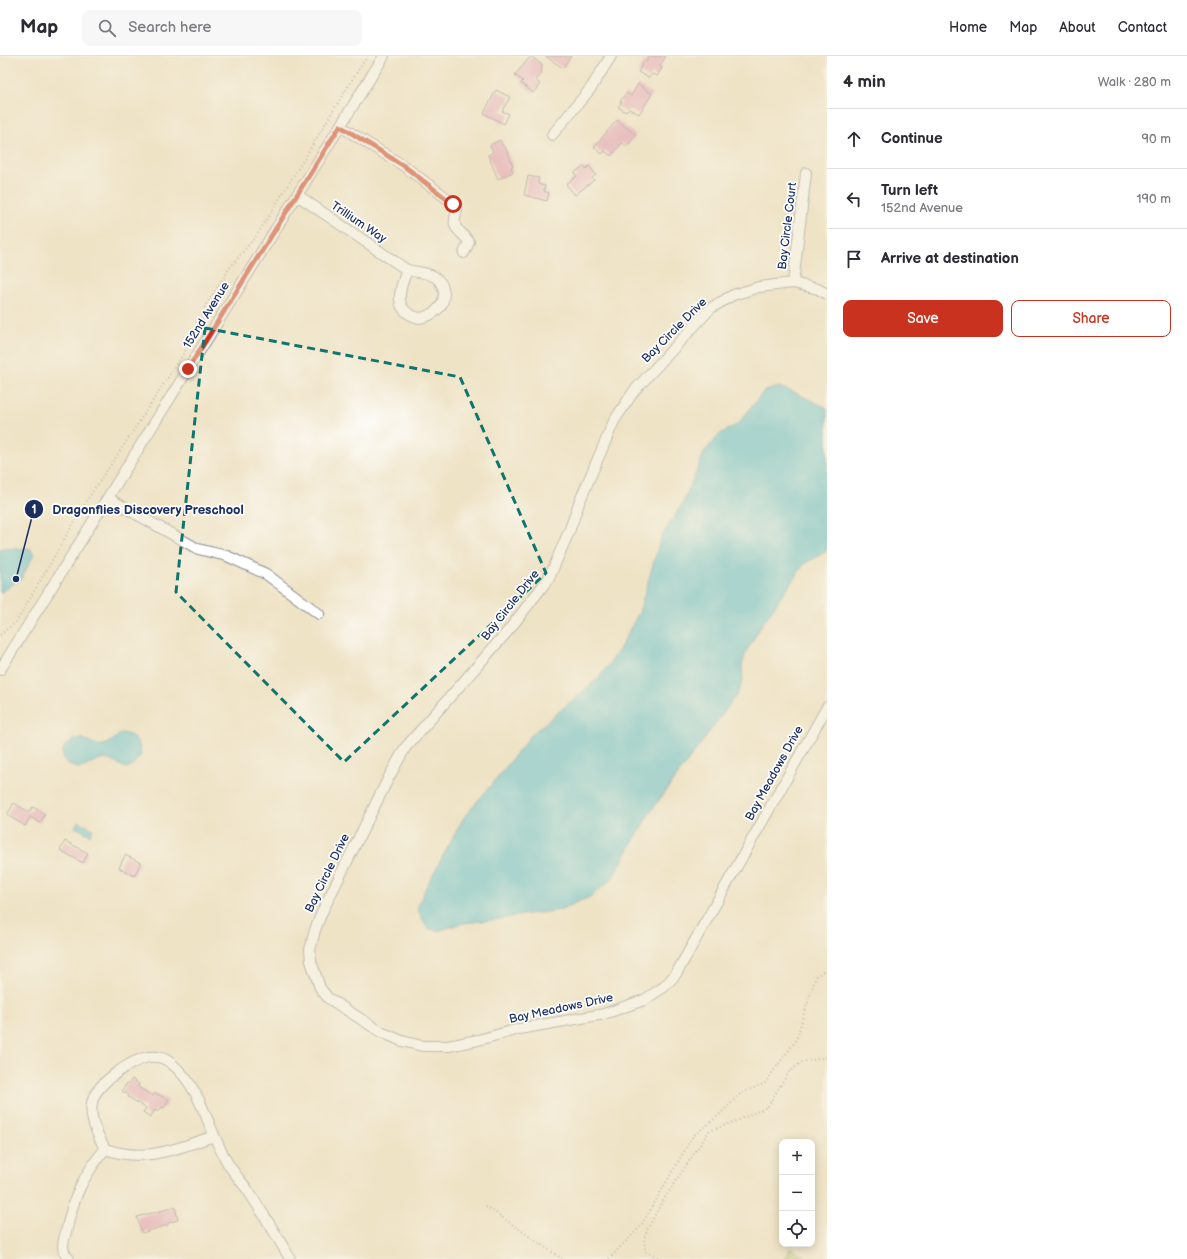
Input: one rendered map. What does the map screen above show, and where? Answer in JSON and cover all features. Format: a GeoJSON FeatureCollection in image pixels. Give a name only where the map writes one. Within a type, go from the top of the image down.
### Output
{"type":"FeatureCollection","features":[{"type":"Feature","properties":{"kind":"street","name":"152nd Avenue"},"geometry":{"type":"LineString","coordinates":[[0,670],[384,56]]}},
{"type":"Feature","properties":{"kind":"street"},"geometry":{"type":"LineString","coordinates":[[552,136],[591,88],[611,56]]}},
{"type":"Feature","properties":{"kind":"street"},"geometry":{"type":"LineString","coordinates":[[340,126],[404,166],[453,204],[457,212],[454,221],[455,227],[466,237],[469,242],[464,253]]}},
{"type":"Feature","properties":{"kind":"street","name":"Bay Circle Court"},"geometry":{"type":"LineString","coordinates":[[793,283],[806,172]]}},
{"type":"Feature","properties":{"kind":"street","name":"Trillium Way"},"geometry":{"type":"LineString","coordinates":[[297,195],[407,270],[427,273],[435,277],[441,283],[444,290],[444,297],[441,306],[432,314],[419,318],[406,313],[401,306],[400,289],[407,270]]}},
{"type":"Feature","properties":{"kind":"street","name":"Bay Circle Drive"},"geometry":{"type":"LineString","coordinates":[[320,988],[310,950],[315,930],[322,912],[389,777],[405,748],[508,631],[549,578],[614,421],[630,397],[648,375],[711,308],[733,295],[760,287],[793,283],[818,289],[827,294]]}},
{"type":"Feature","properties":{"kind":"street"},"geometry":{"type":"LineString","coordinates":[[108,498],[198,549],[227,556],[266,574],[320,614]]}},
{"type":"Feature","properties":{"kind":"street","name":"Bay Meadows Drive"},"geometry":{"type":"LineString","coordinates":[[320,988],[328,998],[381,1032],[402,1041],[422,1046],[448,1046],[519,1029],[604,1014],[644,1000],[664,988],[676,974],[827,707]]}},
{"type":"Feature","properties":{"kind":"street"},"geometry":{"type":"LineString","coordinates":[[214,1136],[174,1150],[155,1154],[118,1154],[105,1149],[98,1136],[91,1116],[92,1101],[100,1087],[113,1076],[137,1060],[150,1057],[161,1057],[171,1062],[184,1076],[201,1103],[214,1136],[227,1162],[246,1188],[290,1259]]}},
{"type":"Feature","properties":{"kind":"street"},"geometry":{"type":"LineString","coordinates":[[69,1259],[65,1255],[62,1248],[72,1205],[89,1170],[105,1149]]}},
{"type":"Feature","properties":{"kind":"path"},"geometry":{"type":"LineString","coordinates":[[0,635],[17,621],[87,500],[200,328],[205,306],[231,266],[257,235],[367,56]]}},
{"type":"Feature","properties":{"kind":"path"},"geometry":{"type":"LineString","coordinates":[[609,1259],[641,1226],[693,1136],[719,1115],[740,1094],[765,1083],[770,1077],[796,1040],[816,976],[827,969]]}},
{"type":"Feature","properties":{"kind":"path"},"geometry":{"type":"LineString","coordinates":[[661,1259],[645,1251],[644,1240],[647,1230],[662,1202],[709,1131],[739,1120],[767,1107],[789,1072],[802,1062],[827,1057]]}},
{"type":"Feature","properties":{"kind":"path"},"geometry":{"type":"LineString","coordinates":[[486,1206],[562,1259]]}},
{"type":"Feature","properties":{"kind":"path"},"geometry":{"type":"LineString","coordinates":[[641,1226],[647,1230]]}},
{"type":"Feature","properties":{"kind":"highlighted area"},"geometry":{"type":"Polygon","coordinates":[[[205,328],[460,377],[546,573],[344,762],[176,592],[205,328]]]}},
{"type":"Feature","properties":{"kind":"green space"},"geometry":{"type":"Polygon","coordinates":[[[791,1248],[808,1259],[784,1259],[791,1248]]]}},
{"type":"Feature","properties":{"kind":"water"},"geometry":{"type":"Polygon","coordinates":[[[779,387],[796,393],[827,408],[827,551],[804,564],[763,623],[746,652],[742,667],[743,680],[738,693],[649,814],[612,879],[590,897],[556,911],[463,923],[438,931],[427,928],[417,908],[426,887],[464,817],[532,734],[598,679],[619,650],[639,612],[661,537],[683,503],[705,451],[720,434],[738,424],[764,391],[779,387]]]}},
{"type":"Feature","properties":{"kind":"water"},"geometry":{"type":"Polygon","coordinates":[[[30,548],[34,555],[21,579],[0,593],[0,549],[30,548]]]}},
{"type":"Feature","properties":{"kind":"water"},"geometry":{"type":"Polygon","coordinates":[[[122,733],[131,736],[136,740],[141,755],[133,765],[127,768],[104,759],[79,768],[68,764],[64,759],[64,748],[67,744],[74,740],[83,739],[95,744],[104,745],[122,733]]]}},
{"type":"Feature","properties":{"kind":"water"},"geometry":{"type":"Polygon","coordinates":[[[78,821],[93,829],[90,835],[75,827],[78,821]]]}},
{"type":"Feature","properties":{"kind":"building"},"geometry":{"type":"Polygon","coordinates":[[[531,56],[542,65],[541,74],[535,80],[540,84],[533,93],[521,83],[523,81],[515,75],[531,56]]]}},
{"type":"Feature","properties":{"kind":"building"},"geometry":{"type":"Polygon","coordinates":[[[545,56],[571,56],[563,68],[545,56]]]}},
{"type":"Feature","properties":{"kind":"building"},"geometry":{"type":"Polygon","coordinates":[[[649,56],[666,56],[660,66],[662,68],[657,76],[652,74],[649,78],[638,72],[644,61],[646,62],[649,56]]]}},
{"type":"Feature","properties":{"kind":"building"},"geometry":{"type":"Polygon","coordinates":[[[638,84],[652,94],[639,114],[629,109],[626,112],[618,107],[626,93],[631,96],[638,84]]]}},
{"type":"Feature","properties":{"kind":"building"},"geometry":{"type":"Polygon","coordinates":[[[496,90],[510,97],[502,111],[509,114],[504,124],[484,113],[496,90]]]}},
{"type":"Feature","properties":{"kind":"building"},"geometry":{"type":"Polygon","coordinates":[[[617,120],[636,135],[627,146],[622,143],[611,156],[605,151],[602,154],[594,147],[617,120]]]}},
{"type":"Feature","properties":{"kind":"building"},"geometry":{"type":"Polygon","coordinates":[[[500,140],[509,156],[513,166],[511,167],[513,172],[498,179],[488,155],[493,152],[490,145],[500,140]]]}},
{"type":"Feature","properties":{"kind":"building"},"geometry":{"type":"Polygon","coordinates":[[[584,166],[586,169],[589,166],[596,175],[592,178],[594,180],[575,195],[566,184],[577,176],[574,173],[584,166]]]}},
{"type":"Feature","properties":{"kind":"building"},"geometry":{"type":"Polygon","coordinates":[[[528,176],[539,178],[538,184],[545,186],[544,191],[549,193],[547,201],[524,195],[528,176]]]}},
{"type":"Feature","properties":{"kind":"building"},"geometry":{"type":"Polygon","coordinates":[[[14,803],[29,812],[33,807],[45,814],[40,823],[30,817],[25,826],[7,815],[14,803]]]}},
{"type":"Feature","properties":{"kind":"building"},"geometry":{"type":"Polygon","coordinates":[[[65,841],[88,853],[83,863],[60,850],[65,841]]]}},
{"type":"Feature","properties":{"kind":"building"},"geometry":{"type":"Polygon","coordinates":[[[125,855],[141,863],[134,876],[119,868],[125,855]]]}},
{"type":"Feature","properties":{"kind":"building"},"geometry":{"type":"Polygon","coordinates":[[[132,1079],[139,1084],[138,1087],[153,1096],[155,1093],[169,1100],[164,1108],[162,1107],[158,1112],[155,1110],[150,1117],[143,1112],[146,1108],[128,1097],[129,1095],[122,1091],[127,1083],[129,1084],[132,1079]]]}},
{"type":"Feature","properties":{"kind":"building"},"geometry":{"type":"Polygon","coordinates":[[[175,1207],[178,1220],[168,1223],[168,1225],[142,1233],[137,1217],[175,1207]]]}},
{"type":"Feature","properties":{"kind":"place","name":"Dragonflies Discovery Preschool"},"geometry":{"type":"Point","coordinates":[16,579]}},
{"type":"Feature","properties":{"kind":"route"},"geometry":{"type":"LineString","coordinates":[[188,369],[340,126],[404,166],[453,204]]}}]}
